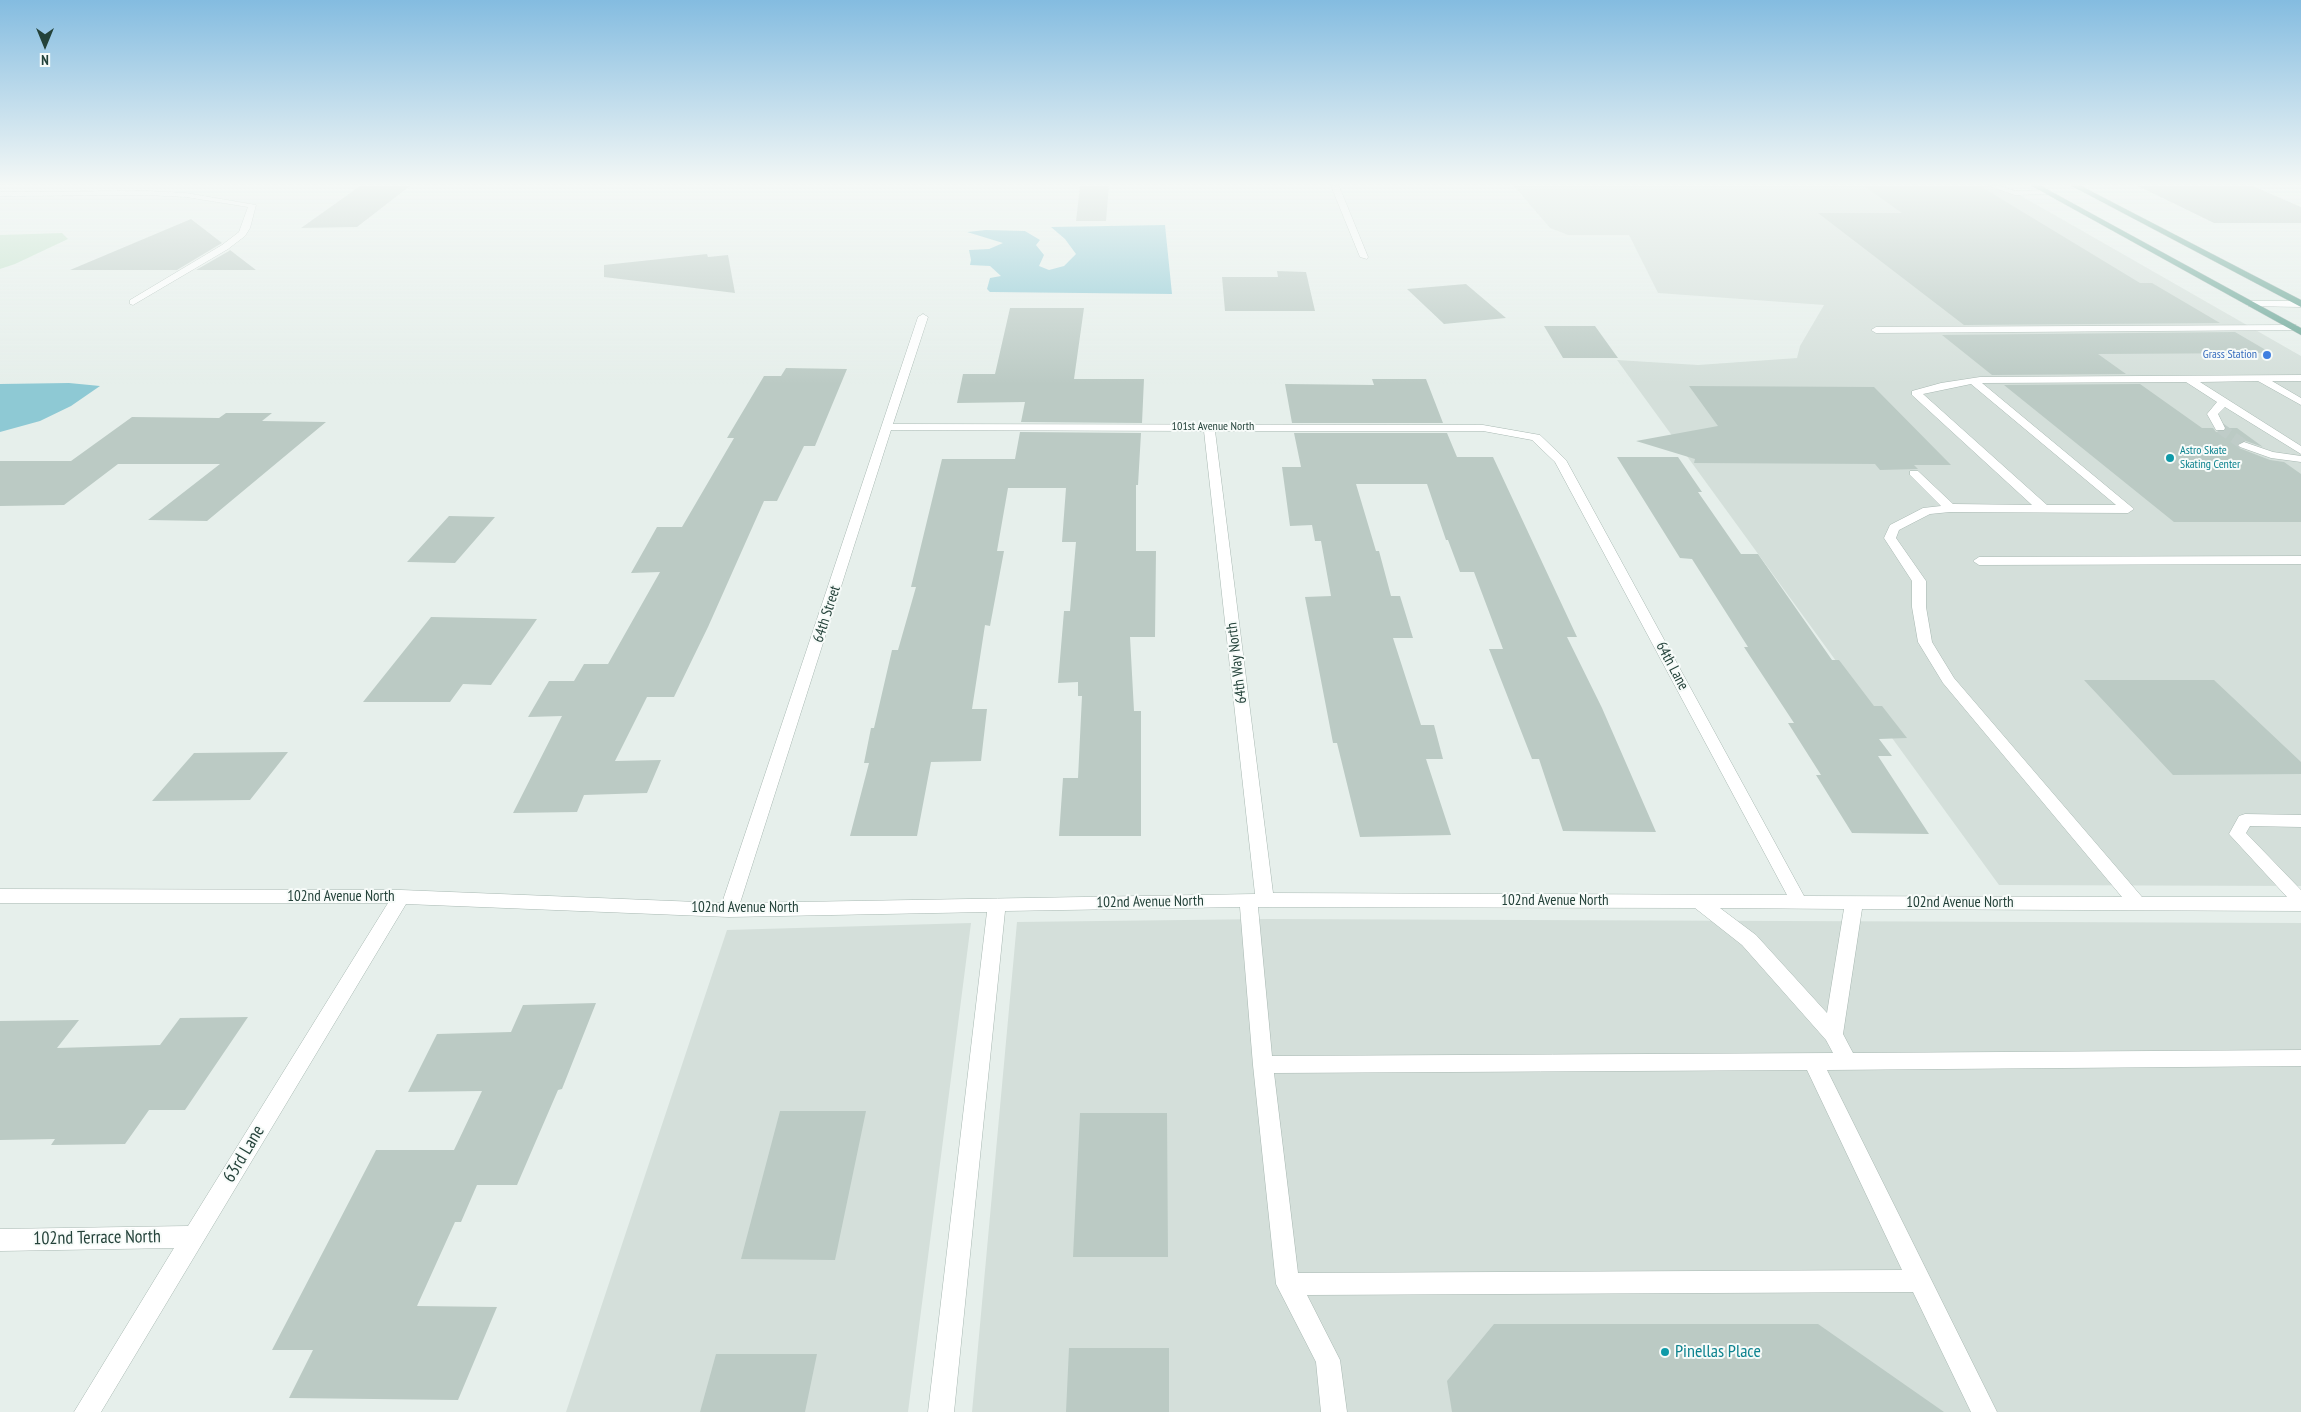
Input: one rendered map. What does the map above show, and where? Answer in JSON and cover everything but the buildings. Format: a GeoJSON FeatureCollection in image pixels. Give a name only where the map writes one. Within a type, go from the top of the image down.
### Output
{"type":"FeatureCollection","features":[{"type":"Feature","properties":{"kind":"main road"},"geometry":{"type":"LineString","coordinates":[[2156,252],[2297,330]]}},
{"type":"Feature","properties":{"kind":"main road"},"geometry":{"type":"LineString","coordinates":[[2201,252],[2301,304]]}},
{"type":"Feature","properties":{"kind":"street"},"geometry":{"type":"LineString","coordinates":[[133,302],[217,252]]}},
{"type":"Feature","properties":{"kind":"street"},"geometry":{"type":"LineString","coordinates":[[1362,252],[1364,257]]}},
{"type":"Feature","properties":{"kind":"street"},"geometry":{"type":"LineString","coordinates":[[2251,304],[2301,304]]}},
{"type":"Feature","properties":{"kind":"street","name":"64th Street"},"geometry":{"type":"LineString","coordinates":[[729,910],[889,427],[923,317]]}},
{"type":"Feature","properties":{"kind":"street"},"geometry":{"type":"LineString","coordinates":[[1876,330],[2297,330]]}},
{"type":"Feature","properties":{"kind":"street"},"geometry":{"type":"LineString","coordinates":[[2261,378],[2301,402]]}},
{"type":"Feature","properties":{"kind":"street"},"geometry":{"type":"LineString","coordinates":[[2043,508],[1916,393],[1941,386],[1973,381],[2301,378]]}},
{"type":"Feature","properties":{"kind":"street"},"geometry":{"type":"LineString","coordinates":[[2189,379],[2301,451]]}},
{"type":"Feature","properties":{"kind":"street"},"geometry":{"type":"LineString","coordinates":[[1973,381],[2128,510],[1950,508],[1927,512],[1894,528],[1890,538],[1919,581],[1919,607],[1925,642],[1948,680],[2137,903]]}},
{"type":"Feature","properties":{"kind":"street"},"geometry":{"type":"LineString","coordinates":[[2220,428],[2212,414],[2224,402]]}},
{"type":"Feature","properties":{"kind":"street","name":"101st Avenue North"},"geometry":{"type":"LineString","coordinates":[[889,427],[1209,426],[1483,428],[1536,437]]}},
{"type":"Feature","properties":{"kind":"street","name":"64th Way North"},"geometry":{"type":"LineString","coordinates":[[1209,426],[1257,900],[1263,1065],[1288,1284]]}},
{"type":"Feature","properties":{"kind":"street","name":"64th Lane"},"geometry":{"type":"LineString","coordinates":[[1536,437],[1560,460],[1799,902]]}},
{"type":"Feature","properties":{"kind":"street"},"geometry":{"type":"LineString","coordinates":[[2244,445],[2271,455],[2301,459]]}},
{"type":"Feature","properties":{"kind":"street"},"geometry":{"type":"LineString","coordinates":[[1914,473],[1950,508]]}},
{"type":"Feature","properties":{"kind":"street"},"geometry":{"type":"LineString","coordinates":[[1979,561],[2301,560]]}},
{"type":"Feature","properties":{"kind":"street"},"geometry":{"type":"LineString","coordinates":[[2301,821],[2245,820],[2237,834],[2301,903]]}},
{"type":"Feature","properties":{"kind":"street","name":"102nd Avenue North"},"geometry":{"type":"LineString","coordinates":[[0,896],[401,897],[729,910],[1257,900],[2301,903]]}},
{"type":"Feature","properties":{"kind":"street","name":"63rd Lane"},"geometry":{"type":"LineString","coordinates":[[87,1412],[401,897]]}},
{"type":"Feature","properties":{"kind":"street"},"geometry":{"type":"LineString","coordinates":[[1699,902],[1749,940],[1833,1034],[1847,1061]]}},
{"type":"Feature","properties":{"kind":"street"},"geometry":{"type":"LineString","coordinates":[[1833,1034],[1854,903]]}},
{"type":"Feature","properties":{"kind":"street"},"geometry":{"type":"LineString","coordinates":[[940,1412],[997,904]]}},
{"type":"Feature","properties":{"kind":"street"},"geometry":{"type":"LineString","coordinates":[[1263,1065],[2301,1058]]}},
{"type":"Feature","properties":{"kind":"street"},"geometry":{"type":"LineString","coordinates":[[1813,1062],[1984,1412]]}},
{"type":"Feature","properties":{"kind":"street","name":"102nd Terrace North"},"geometry":{"type":"LineString","coordinates":[[0,1240],[194,1237]]}},
{"type":"Feature","properties":{"kind":"street"},"geometry":{"type":"LineString","coordinates":[[1334,1412],[1328,1360],[1288,1284],[1920,1281]]}},
{"type":"Feature","properties":{"kind":"shaded area"},"geometry":{"type":"Polygon","coordinates":[[[1637,252],[2119,252],[2301,356],[2301,886],[1999,885],[1617,360],[1698,365],[1797,358],[1800,346],[1824,305],[1658,293],[1637,252]]]}},
{"type":"Feature","properties":{"kind":"shaded area"},"geometry":{"type":"Polygon","coordinates":[[[1268,919],[2301,923],[2301,1412],[972,1412],[1017,922],[1268,919]]]}},
{"type":"Feature","properties":{"kind":"shaded area"},"geometry":{"type":"Polygon","coordinates":[[[971,923],[908,1412],[566,1412],[727,930],[971,923]]]}},
{"type":"Feature","properties":{"kind":"green space"},"geometry":{"type":"Polygon","coordinates":[[[0,252],[41,252],[15,264],[0,269],[0,252]]]}},
{"type":"Feature","properties":{"kind":"water"},"geometry":{"type":"Polygon","coordinates":[[[969,252],[1042,252],[1044,255],[1039,266],[1049,270],[1064,266],[1076,254],[1074,252],[1168,252],[1172,294],[990,292],[987,289],[990,278],[1001,276],[990,266],[970,265],[969,252]]]}},
{"type":"Feature","properties":{"kind":"water"},"geometry":{"type":"Polygon","coordinates":[[[69,383],[100,386],[71,406],[40,421],[0,432],[0,384],[69,383]]]}},
{"type":"Feature","properties":{"kind":"tunnel"},"geometry":{"type":"LineString","coordinates":[[2220,428],[2244,445]]}},
{"type":"Feature","properties":{"kind":"place","name":"Grass Station"},"geometry":{"type":"Point","coordinates":[2267,355]}},
{"type":"Feature","properties":{"kind":"place","name":"Astro Skate Skating Center"},"geometry":{"type":"Point","coordinates":[2170,458]}},
{"type":"Feature","properties":{"kind":"place","name":"Pinellas Place"},"geometry":{"type":"Point","coordinates":[1665,1352]}}]}
